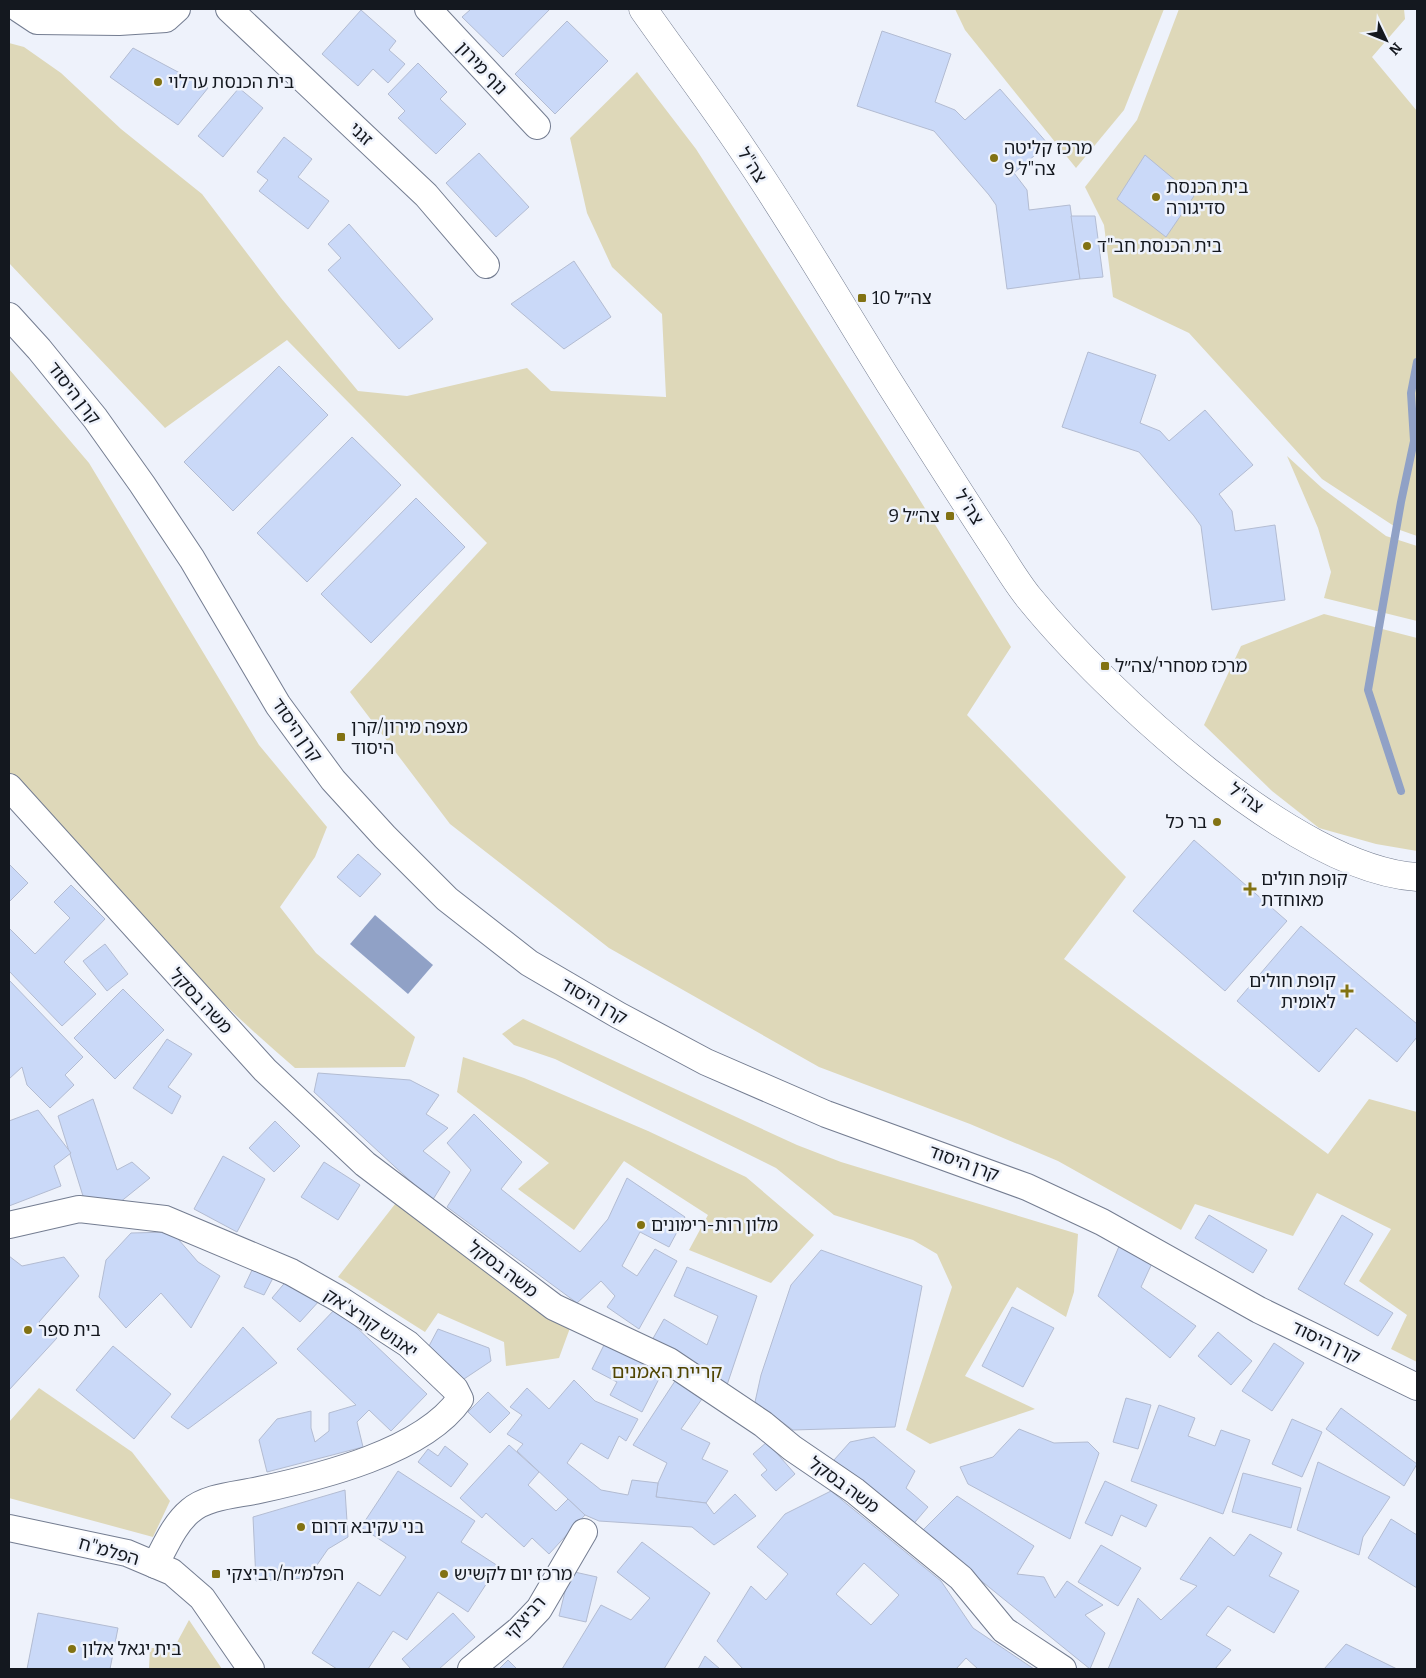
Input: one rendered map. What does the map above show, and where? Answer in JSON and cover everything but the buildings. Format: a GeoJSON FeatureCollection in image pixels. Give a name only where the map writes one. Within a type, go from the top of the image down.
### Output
{"type":"FeatureCollection","features":[{"type":"Feature","properties":{"kind":"street"},"geometry":{"type":"LineString","coordinates":[[19,9],[38,21],[119,22],[166,19],[177,9]]}},
{"type":"Feature","properties":{"kind":"street","name":"זגני"},"geometry":{"type":"LineString","coordinates":[[229,9],[426,195],[486,265]]}},
{"type":"Feature","properties":{"kind":"street","name":"נוף מירון"},"geometry":{"type":"LineString","coordinates":[[428,9],[537,126]]}},
{"type":"Feature","properties":{"kind":"street","name":"צה\"ל"},"geometry":{"type":"LineString","coordinates":[[643,9],[744,151],[962,498],[1029,598],[1118,693],[1184,753],[1263,810],[1308,839],[1355,861],[1401,876],[1417,877]]}},
{"type":"Feature","properties":{"kind":"street","name":"קרן היסוד"},"geometry":{"type":"LineString","coordinates":[[9,316],[39,349],[94,418],[142,484],[192,559],[278,705],[333,780],[385,837],[447,899],[529,963],[618,1015],[706,1062],[826,1114],[1027,1187],[1102,1222],[1259,1310],[1417,1387]]}},
{"type":"Feature","properties":{"kind":"street","name":"משה בסקל"},"geometry":{"type":"LineString","coordinates":[[9,787],[265,1070],[365,1164],[554,1307],[669,1361],[763,1424],[792,1448],[855,1491],[961,1578],[1004,1630],[1063,1669]]}},
{"type":"Feature","properties":{"kind":"street","name":"יאנוש קורצ'אק"},"geometry":{"type":"LineString","coordinates":[[9,1226],[79,1208],[165,1219],[291,1272],[339,1299],[408,1344],[455,1389],[460,1399],[450,1412],[403,1446],[296,1482],[203,1503],[182,1518],[155,1565]]}},
{"type":"Feature","properties":{"kind":"street","name":"הפלמ\"ח"},"geometry":{"type":"LineString","coordinates":[[9,1528],[127,1552],[172,1572],[202,1598],[251,1669]]}},
{"type":"Feature","properties":{"kind":"street","name":"רביצקי"},"geometry":{"type":"LineString","coordinates":[[471,1669],[520,1629],[539,1609],[584,1532]]}},
{"type":"Feature","properties":{"kind":"shaded area"},"geometry":{"type":"Polygon","coordinates":[[[955,9],[1164,9],[1124,110],[1076,168],[965,30],[955,9]]]}},
{"type":"Feature","properties":{"kind":"shaded area"},"geometry":{"type":"Polygon","coordinates":[[[1179,9],[1404,9],[1405,19],[1372,57],[1417,111],[1417,536],[1400,530],[1322,479],[1189,333],[1113,297],[1104,225],[1085,187],[1137,120],[1179,9]]]}},
{"type":"Feature","properties":{"kind":"shaded area"},"geometry":{"type":"Polygon","coordinates":[[[9,43],[24,47],[61,73],[121,129],[202,194],[281,298],[358,391],[407,396],[527,368],[551,391],[666,397],[662,314],[612,267],[587,213],[570,138],[637,72],[696,149],[908,481],[1011,647],[967,715],[1126,877],[1064,959],[1328,1154],[1369,1099],[1417,1112],[1417,1362],[1391,1349],[1407,1315],[1359,1281],[1391,1229],[1317,1193],[1293,1236],[1195,1204],[1181,1230],[1058,1161],[970,1124],[819,1067],[609,948],[450,824],[350,692],[487,543],[287,340],[165,428],[9,263],[9,43]]]}},
{"type":"Feature","properties":{"kind":"shaded area"},"geometry":{"type":"Polygon","coordinates":[[[9,369],[89,463],[259,745],[327,827],[315,857],[280,907],[316,953],[415,1037],[405,1067],[295,1068],[220,1001],[113,894],[9,784],[9,369]]]}},
{"type":"Feature","properties":{"kind":"shaded area"},"geometry":{"type":"Polygon","coordinates":[[[1287,456],[1322,488],[1386,536],[1417,546],[1417,621],[1324,598],[1331,572],[1318,528],[1287,456]]]}},
{"type":"Feature","properties":{"kind":"shaded area"},"geometry":{"type":"Polygon","coordinates":[[[1324,614],[1417,638],[1417,851],[1376,844],[1319,828],[1272,791],[1204,725],[1241,646],[1324,614]]]}},
{"type":"Feature","properties":{"kind":"shaded area"},"geometry":{"type":"Polygon","coordinates":[[[523,1019],[797,1145],[841,1162],[1078,1234],[1074,1292],[1066,1317],[1017,1287],[965,1376],[1035,1409],[930,1444],[906,1430],[952,1287],[937,1254],[913,1240],[834,1215],[776,1168],[555,1059],[514,1045],[502,1034],[523,1019]]]}},
{"type":"Feature","properties":{"kind":"shaded area"},"geometry":{"type":"Polygon","coordinates":[[[463,1057],[524,1078],[648,1131],[746,1177],[814,1235],[771,1283],[689,1250],[708,1215],[624,1161],[574,1230],[518,1189],[549,1163],[457,1092],[463,1057]]]}},
{"type":"Feature","properties":{"kind":"shaded area"},"geometry":{"type":"Polygon","coordinates":[[[399,1199],[570,1328],[559,1358],[506,1366],[504,1342],[438,1313],[425,1332],[338,1277],[399,1199]]]}},
{"type":"Feature","properties":{"kind":"shaded area"},"geometry":{"type":"Polygon","coordinates":[[[39,1388],[132,1452],[170,1501],[153,1537],[9,1498],[9,1422],[39,1388]]]}},
{"type":"Feature","properties":{"kind":"shaded area"},"geometry":{"type":"Polygon","coordinates":[[[189,1620],[222,1669],[149,1669],[150,1648],[174,1648],[189,1620]]]}},
{"type":"Feature","properties":{"kind":"water"},"geometry":{"type":"Polygon","coordinates":[[[375,915],[433,965],[408,994],[350,944],[375,915]]]}},
{"type":"Feature","properties":{"kind":"waterway"},"geometry":{"type":"LineString","coordinates":[[1401,791],[1368,690],[1401,502],[1414,441],[1411,393],[1417,362]]}},
{"type":"Feature","properties":{"kind":"place","name":"בית הכנסת ערלוי"},"geometry":{"type":"Point","coordinates":[158,82]}},
{"type":"Feature","properties":{"kind":"place","name":"מרכז קליטה צה\"ל 9"},"geometry":{"type":"Point","coordinates":[994,158]}},
{"type":"Feature","properties":{"kind":"place","name":"בית הכנסת סדיגורה"},"geometry":{"type":"Point","coordinates":[1156,197]}},
{"type":"Feature","properties":{"kind":"place","name":"בית הכנסת חב\"ד"},"geometry":{"type":"Point","coordinates":[1087,246]}},
{"type":"Feature","properties":{"kind":"place","name":"צה״ל 10"},"geometry":{"type":"Point","coordinates":[862,298]}},
{"type":"Feature","properties":{"kind":"place","name":"צה״ל 9"},"geometry":{"type":"Point","coordinates":[950,516]}},
{"type":"Feature","properties":{"kind":"place","name":"מרכז מסחרי/צה״ל"},"geometry":{"type":"Point","coordinates":[1105,666]}},
{"type":"Feature","properties":{"kind":"place","name":"מצפה מירון/קרן היסוד"},"geometry":{"type":"Point","coordinates":[341,737]}},
{"type":"Feature","properties":{"kind":"place","name":"בר כל"},"geometry":{"type":"Point","coordinates":[1217,822]}},
{"type":"Feature","properties":{"kind":"place","name":"קופת חולים מאוחדת"},"geometry":{"type":"Point","coordinates":[1250,889]}},
{"type":"Feature","properties":{"kind":"place","name":"קופת חולים לאומית"},"geometry":{"type":"Point","coordinates":[1347,991]}},
{"type":"Feature","properties":{"kind":"place","name":"מלון רות-רימונים"},"geometry":{"type":"Point","coordinates":[641,1225]}},
{"type":"Feature","properties":{"kind":"place","name":"בית ספר"},"geometry":{"type":"Point","coordinates":[28,1330]}},
{"type":"Feature","properties":{"kind":"place","name":"בני עקיבא דרום"},"geometry":{"type":"Point","coordinates":[301,1527]}},
{"type":"Feature","properties":{"kind":"place","name":"הפלמ״ח/רביצקי"},"geometry":{"type":"Point","coordinates":[216,1574]}},
{"type":"Feature","properties":{"kind":"place","name":"מרכז יום לקשיש"},"geometry":{"type":"Point","coordinates":[444,1574]}},
{"type":"Feature","properties":{"kind":"place","name":"בית יגאל אלון"},"geometry":{"type":"Point","coordinates":[72,1649]}},
{"type":"Feature","properties":{"kind":"district","name":"קריית האמנים"},"geometry":{"type":"Point","coordinates":[667,1371]}}]}
